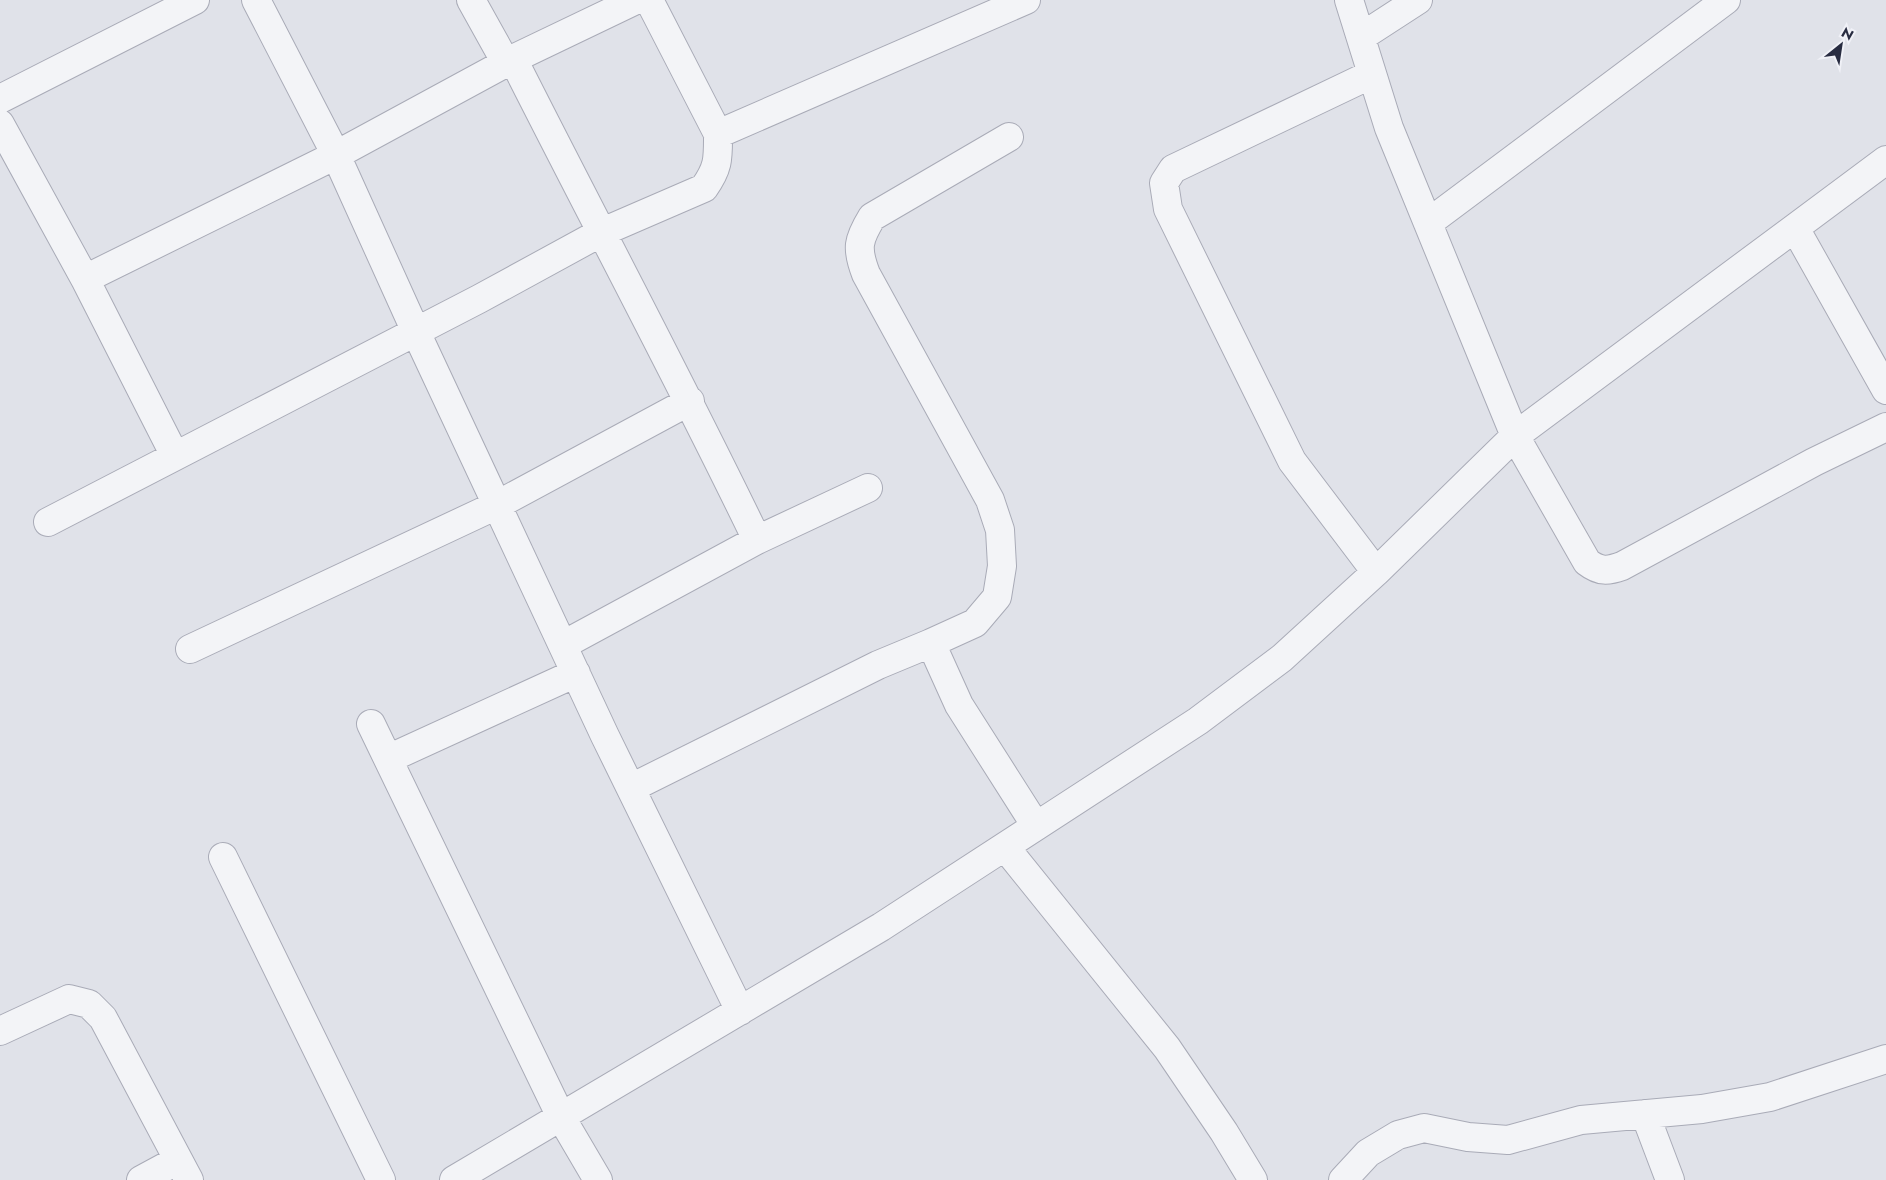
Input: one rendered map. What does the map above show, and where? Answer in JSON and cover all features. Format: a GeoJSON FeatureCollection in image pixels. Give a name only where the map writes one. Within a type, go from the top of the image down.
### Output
{"type":"FeatureCollection","features":[{"type":"Feature","properties":{"kind":"street"},"geometry":{"type":"LineString","coordinates":[[0,99],[195,0]]}},
{"type":"Feature","properties":{"kind":"street"},"geometry":{"type":"LineString","coordinates":[[256,0],[336,155],[416,332],[576,673],[740,1011]]}},
{"type":"Feature","properties":{"kind":"street"},"geometry":{"type":"LineString","coordinates":[[471,0],[509,61],[690,401],[757,540]]}},
{"type":"Feature","properties":{"kind":"street"},"geometry":{"type":"LineString","coordinates":[[85,279],[336,155],[509,61],[636,0]]}},
{"type":"Feature","properties":{"kind":"street"},"geometry":{"type":"LineString","coordinates":[[48,522],[416,332],[600,233],[704,188],[714,174],[718,161],[718,134],[649,0]]}},
{"type":"Feature","properties":{"kind":"street"},"geometry":{"type":"LineString","coordinates":[[718,134],[1026,0]]}},
{"type":"Feature","properties":{"kind":"street"},"geometry":{"type":"LineString","coordinates":[[1349,0],[1389,128],[1515,436],[1587,562],[1606,572],[1622,566],[1814,462],[1886,427]]}},
{"type":"Feature","properties":{"kind":"street"},"geometry":{"type":"LineString","coordinates":[[1361,37],[1418,0]]}},
{"type":"Feature","properties":{"kind":"street"},"geometry":{"type":"LineString","coordinates":[[1428,223],[1726,0]]}},
{"type":"Feature","properties":{"kind":"street"},"geometry":{"type":"LineString","coordinates":[[1372,74],[1173,169],[1164,183],[1168,209],[1292,461],[1376,572]]}},
{"type":"Feature","properties":{"kind":"street"},"geometry":{"type":"LineString","coordinates":[[0,124],[85,279],[174,456]]}},
{"type":"Feature","properties":{"kind":"street"},"geometry":{"type":"LineString","coordinates":[[631,788],[878,665],[975,623],[997,597],[1002,566],[1000,530],[990,500],[866,274],[858,255],[862,234],[872,217],[1009,137]]}},
{"type":"Feature","properties":{"kind":"street"},"geometry":{"type":"LineString","coordinates":[[454,1180],[881,927],[1206,715],[1282,658],[1376,572],[1515,436],[1886,160]]}},
{"type":"Feature","properties":{"kind":"street"},"geometry":{"type":"LineString","coordinates":[[1795,228],[1886,390]]}},
{"type":"Feature","properties":{"kind":"street"},"geometry":{"type":"LineString","coordinates":[[190,649],[497,505],[690,401]]}},
{"type":"Feature","properties":{"kind":"street"},"geometry":{"type":"LineString","coordinates":[[563,645],[757,540],[868,488]]}},
{"type":"Feature","properties":{"kind":"street"},"geometry":{"type":"LineString","coordinates":[[931,643],[959,705],[1036,826]]}},
{"type":"Feature","properties":{"kind":"street"},"geometry":{"type":"LineString","coordinates":[[388,760],[576,673]]}},
{"type":"Feature","properties":{"kind":"street"},"geometry":{"type":"LineString","coordinates":[[371,724],[561,1117],[598,1180]]}},
{"type":"Feature","properties":{"kind":"street"},"geometry":{"type":"LineString","coordinates":[[1005,847],[1167,1048],[1224,1132],[1253,1180]]}},
{"type":"Feature","properties":{"kind":"street"},"geometry":{"type":"LineString","coordinates":[[223,857],[381,1180]]}},
{"type":"Feature","properties":{"kind":"street"},"geometry":{"type":"LineString","coordinates":[[0,1030],[69,999],[89,1004],[103,1018],[184,1170],[141,1180]]}},
{"type":"Feature","properties":{"kind":"street"},"geometry":{"type":"LineString","coordinates":[[1343,1180],[1368,1153],[1398,1135],[1424,1128],[1468,1137],[1508,1140],[1581,1120],[1702,1109],[1770,1097],[1886,1059]]}},
{"type":"Feature","properties":{"kind":"street"},"geometry":{"type":"LineString","coordinates":[[1646,1114],[1670,1180]]}}]}
